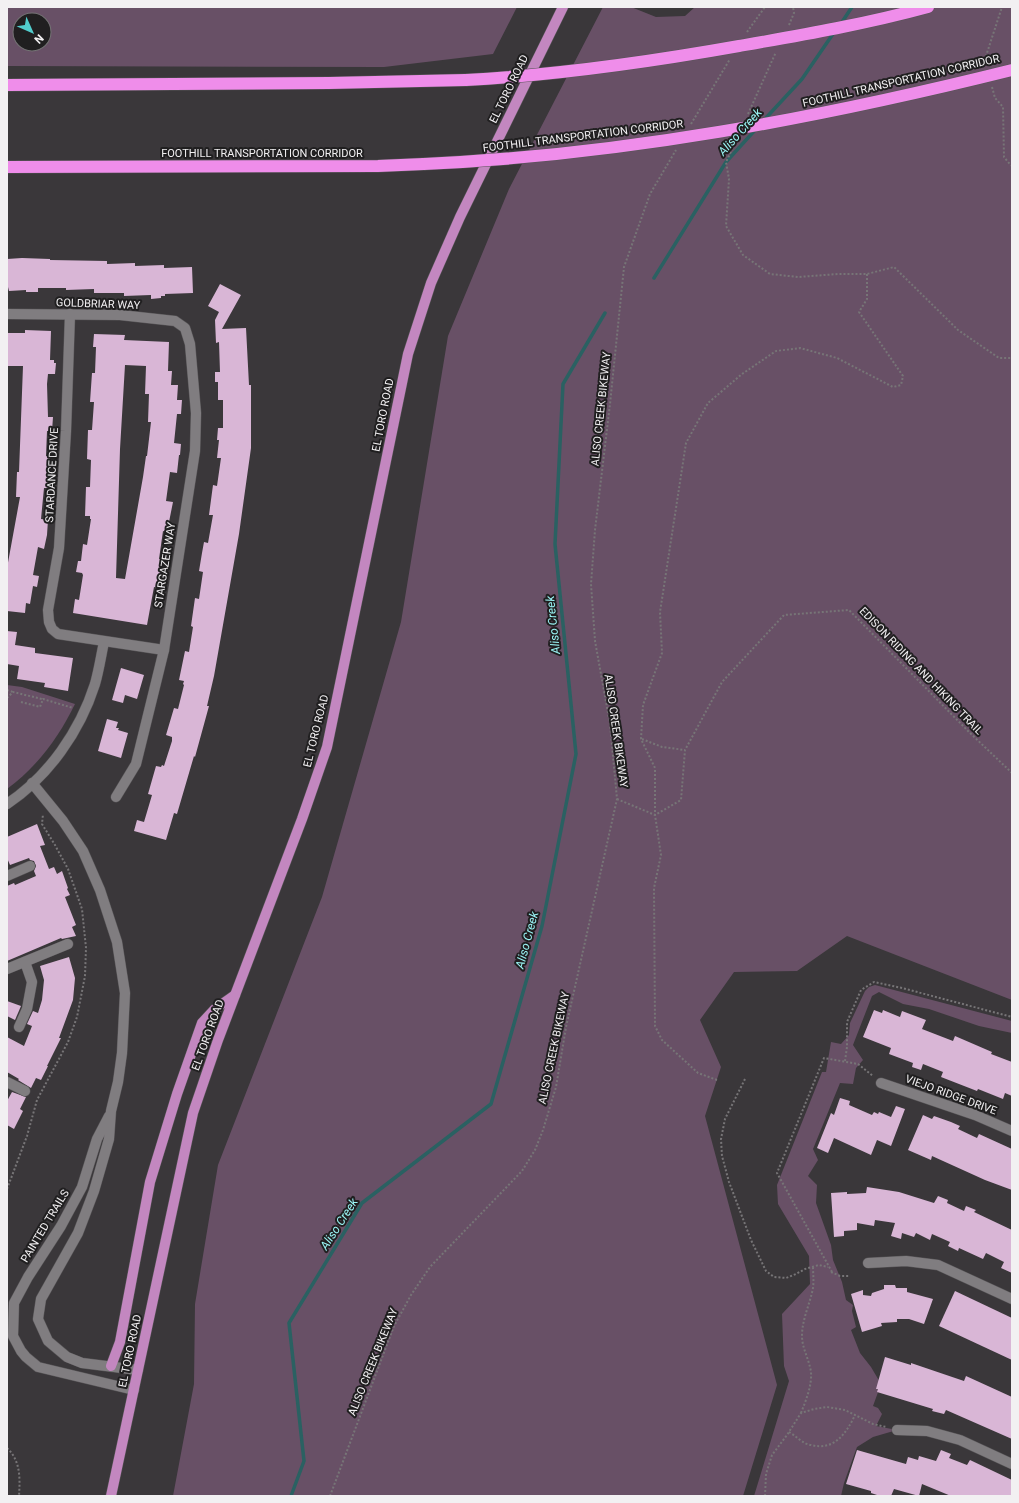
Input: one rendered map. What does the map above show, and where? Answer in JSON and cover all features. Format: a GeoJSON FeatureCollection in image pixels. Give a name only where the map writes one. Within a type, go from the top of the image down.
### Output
{"type":"FeatureCollection","features":[{"type":"Feature","properties":{"kind":"highway"},"geometry":{"type":"LineString","coordinates":[[7,85],[329,83],[466,80],[558,73],[679,57],[798,36],[928,7]]}},
{"type":"Feature","properties":{"kind":"highway","name":"FOOTHILL TRANSPORTATION CORRIDOR"},"geometry":{"type":"LineString","coordinates":[[7,168],[378,166],[544,156],[624,146],[772,123],[1012,70]]}},
{"type":"Feature","properties":{"kind":"main road","name":"EL TORO ROAD"},"geometry":{"type":"LineString","coordinates":[[112,1496],[193,1113],[235,995],[302,819],[327,747],[408,354],[431,283],[460,217],[563,7]]}},
{"type":"Feature","properties":{"kind":"main road"},"geometry":{"type":"LineString","coordinates":[[111,1366],[120,1342],[150,1182],[177,1094],[202,1023],[215,1009],[235,995]]}},
{"type":"Feature","properties":{"kind":"street","name":"GOLDBRIAR WAY"},"geometry":{"type":"LineString","coordinates":[[7,314],[120,315],[175,321],[185,328]]}},
{"type":"Feature","properties":{"kind":"street","name":"STARDANCE DRIVE"},"geometry":{"type":"LineString","coordinates":[[70,314],[67,423],[59,548],[48,610],[49,622],[52,629],[58,634],[104,642]]}},
{"type":"Feature","properties":{"kind":"street","name":"STARGAZER WAY"},"geometry":{"type":"LineString","coordinates":[[116,797],[136,764],[164,650],[195,451],[196,413],[190,344],[185,328]]}},
{"type":"Feature","properties":{"kind":"street"},"geometry":{"type":"LineString","coordinates":[[7,804],[32,783],[60,753],[80,721],[95,684],[104,642],[164,650]]}},
{"type":"Feature","properties":{"kind":"street","name":"PAINTED TRAILS"},"geometry":{"type":"LineString","coordinates":[[32,783],[63,821],[83,851],[100,890],[117,942],[125,993],[122,1053],[118,1082],[111,1111],[109,1139],[94,1192],[78,1233],[42,1299],[38,1319],[48,1341],[67,1357],[82,1363],[138,1370]]}},
{"type":"Feature","properties":{"kind":"street"},"geometry":{"type":"LineString","coordinates":[[7,876],[30,866]]}},
{"type":"Feature","properties":{"kind":"street"},"geometry":{"type":"LineString","coordinates":[[7,969],[68,944]]}},
{"type":"Feature","properties":{"kind":"street"},"geometry":{"type":"LineString","coordinates":[[19,1027],[27,1009],[32,982],[25,962]]}},
{"type":"Feature","properties":{"kind":"street"},"geometry":{"type":"LineString","coordinates":[[7,1082],[25,1091]]}},
{"type":"Feature","properties":{"kind":"street","name":"VIEJO RIDGE DRIVE"},"geometry":{"type":"LineString","coordinates":[[881,1083],[974,1115],[1012,1131]]}},
{"type":"Feature","properties":{"kind":"street","name":"PAINTED TRAILS"},"geometry":{"type":"LineString","coordinates":[[111,1111],[97,1138],[82,1187],[61,1226],[28,1277],[14,1303],[13,1336],[21,1351],[38,1367],[134,1390]]}},
{"type":"Feature","properties":{"kind":"street"},"geometry":{"type":"LineString","coordinates":[[868,1263],[906,1261],[938,1265],[1012,1299]]}},
{"type":"Feature","properties":{"kind":"street"},"geometry":{"type":"LineString","coordinates":[[897,1430],[927,1431],[960,1440],[1012,1464]]}},
{"type":"Feature","properties":{"kind":"path"},"geometry":{"type":"LineString","coordinates":[[744,37],[765,7]]}},
{"type":"Feature","properties":{"kind":"path"},"geometry":{"type":"LineString","coordinates":[[788,28],[794,14],[793,7]]}},
{"type":"Feature","properties":{"kind":"path"},"geometry":{"type":"LineString","coordinates":[[987,65],[986,59],[1002,7]]}},
{"type":"Feature","properties":{"kind":"path"},"geometry":{"type":"LineString","coordinates":[[745,120],[778,49]]}},
{"type":"Feature","properties":{"kind":"path"},"geometry":{"type":"LineString","coordinates":[[689,127],[732,56]]}},
{"type":"Feature","properties":{"kind":"path"},"geometry":{"type":"LineString","coordinates":[[992,85],[995,98],[1003,107],[1004,157],[1012,166]]}},
{"type":"Feature","properties":{"kind":"path"},"geometry":{"type":"LineString","coordinates":[[736,141],[726,162],[729,179],[726,226],[743,255],[770,274],[798,277],[838,274],[867,274],[894,267],[958,330],[999,358],[1012,358]]}},
{"type":"Feature","properties":{"kind":"path","name":"ALISO CREEK BIKEWAY"},"geometry":{"type":"LineString","coordinates":[[330,1496],[394,1326],[411,1295],[430,1267],[522,1171],[535,1150],[543,1130],[556,1087],[566,1027],[617,799],[610,724],[595,640],[591,584],[595,530],[624,267],[650,194],[678,147]]}},
{"type":"Feature","properties":{"kind":"path"},"geometry":{"type":"LineString","coordinates":[[717,1080],[698,1072],[662,1040],[655,1026],[654,888],[661,855],[655,814],[655,768],[641,739],[643,705],[662,653],[660,612],[686,444],[708,403],[742,374],[776,351],[800,348],[837,358],[893,387],[901,385],[903,376],[859,312],[867,299],[867,274]]}},
{"type":"Feature","properties":{"kind":"path","name":"EDISON RIDING AND HIKING TRAIL"},"geometry":{"type":"LineString","coordinates":[[655,814],[681,800],[685,750],[722,682],[784,615],[849,610],[969,732],[1012,773]]}},
{"type":"Feature","properties":{"kind":"path"},"geometry":{"type":"LineString","coordinates":[[7,690],[84,710]]}},
{"type":"Feature","properties":{"kind":"path"},"geometry":{"type":"LineString","coordinates":[[7,698],[13,692]]}},
{"type":"Feature","properties":{"kind":"path"},"geometry":{"type":"LineString","coordinates":[[21,702],[40,707],[43,699]]}},
{"type":"Feature","properties":{"kind":"path"},"geometry":{"type":"LineString","coordinates":[[641,739],[662,748],[685,750]]}},
{"type":"Feature","properties":{"kind":"path"},"geometry":{"type":"LineString","coordinates":[[617,799],[655,814]]}},
{"type":"Feature","properties":{"kind":"path"},"geometry":{"type":"LineString","coordinates":[[7,1189],[27,1136],[37,1100],[65,1048],[77,1017],[85,976],[86,948],[82,909],[62,857],[42,824],[43,812],[49,803]]}},
{"type":"Feature","properties":{"kind":"path"},"geometry":{"type":"LineString","coordinates":[[845,1061],[847,1047],[847,1022],[861,990],[874,982],[1012,1017]]}},
{"type":"Feature","properties":{"kind":"path"},"geometry":{"type":"LineString","coordinates":[[832,1272],[778,1173],[824,1058],[858,1064],[881,1083]]}},
{"type":"Feature","properties":{"kind":"path"},"geometry":{"type":"LineString","coordinates":[[745,1079],[725,1119],[721,1139],[722,1156],[729,1182],[751,1240],[766,1271],[774,1277],[786,1278],[805,1268],[819,1265],[827,1266],[832,1272],[840,1276],[849,1276]]}},
{"type":"Feature","properties":{"kind":"path"},"geometry":{"type":"LineString","coordinates":[[765,1496],[766,1474],[772,1455],[801,1413],[810,1384],[811,1371],[805,1354],[802,1337],[803,1322],[813,1288],[813,1266]]}},
{"type":"Feature","properties":{"kind":"path"},"geometry":{"type":"LineString","coordinates":[[801,1413],[828,1407],[845,1410],[873,1424],[897,1430]]}},
{"type":"Feature","properties":{"kind":"path"},"geometry":{"type":"LineString","coordinates":[[789,1432],[810,1445],[830,1445],[839,1440],[850,1426],[855,1415]]}},
{"type":"Feature","properties":{"kind":"path"},"geometry":{"type":"LineString","coordinates":[[7,1448],[14,1457],[18,1466],[19,1496]]}},
{"type":"Feature","properties":{"kind":"shaded area"},"geometry":{"type":"Polygon","coordinates":[[[7,7],[517,7],[493,54],[384,67],[7,66],[7,7]]]}},
{"type":"Feature","properties":{"kind":"shaded area"},"geometry":{"type":"Polygon","coordinates":[[[603,7],[631,7],[656,17],[685,16],[695,7],[1012,7],[1012,1000],[847,936],[797,971],[734,972],[700,1020],[721,1067],[705,1116],[777,1385],[743,1496],[173,1496],[194,1384],[195,1304],[218,1165],[322,897],[401,622],[448,336],[509,189],[603,7]]]}},
{"type":"Feature","properties":{"kind":"shaded area"},"geometry":{"type":"Polygon","coordinates":[[[7,685],[22,687],[75,704],[62,728],[46,751],[28,771],[7,789],[7,685]]]}},
{"type":"Feature","properties":{"kind":"shaded area"},"geometry":{"type":"Polygon","coordinates":[[[875,985],[1012,1021],[1012,1033],[979,1026],[929,1009],[903,1004],[879,992],[872,996],[853,1045],[863,1060],[856,1068],[853,1084],[840,1083],[813,1149],[818,1160],[808,1176],[817,1185],[816,1203],[831,1245],[833,1260],[842,1282],[846,1300],[853,1305],[852,1311],[856,1327],[851,1330],[860,1353],[871,1367],[881,1384],[873,1406],[878,1408],[882,1414],[876,1426],[897,1430],[873,1437],[857,1447],[841,1496],[754,1496],[789,1381],[784,1366],[782,1314],[810,1284],[809,1256],[778,1204],[777,1185],[822,1072],[826,1072],[831,1042],[841,1044],[849,1035],[850,1023],[865,991],[869,987],[875,985]]]}},
{"type":"Feature","properties":{"kind":"building"},"geometry":{"type":"Polygon","coordinates":[[[22,258],[107,261],[107,264],[135,263],[135,266],[164,265],[164,268],[192,267],[193,293],[165,294],[165,296],[161,296],[161,298],[151,299],[151,295],[124,296],[124,293],[94,293],[94,289],[66,290],[66,288],[38,288],[38,292],[26,292],[26,290],[9,291],[7,287],[7,259],[22,258]]]}},
{"type":"Feature","properties":{"kind":"building"},"geometry":{"type":"Polygon","coordinates":[[[220,284],[241,295],[222,329],[246,328],[249,385],[251,385],[251,448],[239,534],[214,676],[207,706],[209,706],[177,814],[174,813],[166,840],[134,831],[137,820],[144,822],[152,795],[148,794],[156,766],[164,766],[172,741],[172,737],[166,735],[174,708],[178,709],[184,685],[184,681],[179,680],[185,651],[189,652],[193,627],[191,626],[195,598],[199,599],[203,572],[199,571],[202,553],[204,542],[208,543],[213,515],[209,515],[213,485],[217,486],[221,458],[217,458],[219,440],[217,440],[218,428],[223,428],[223,400],[218,400],[218,382],[215,382],[215,372],[220,372],[219,342],[216,343],[215,320],[219,312],[208,306],[220,284]]]}},
{"type":"Feature","properties":{"kind":"building"},"geometry":{"type":"Polygon","coordinates":[[[25,330],[51,331],[50,360],[54,360],[54,363],[56,363],[55,374],[48,374],[47,384],[48,417],[53,417],[52,431],[47,431],[46,456],[50,456],[49,488],[44,488],[41,519],[48,520],[47,535],[44,549],[38,547],[33,575],[39,576],[37,587],[33,586],[30,604],[26,603],[25,613],[7,611],[7,568],[20,497],[16,497],[17,472],[19,472],[23,366],[7,366],[7,333],[25,333],[25,330]]]}},
{"type":"Feature","properties":{"kind":"building"},"geometry":{"type":"Polygon","coordinates":[[[94,334],[125,335],[124,340],[169,342],[168,371],[172,371],[171,385],[178,385],[177,400],[182,400],[181,414],[177,414],[174,443],[181,444],[180,455],[177,473],[170,472],[166,501],[173,502],[167,532],[163,531],[159,559],[163,559],[159,588],[154,587],[147,625],[73,613],[75,599],[79,600],[83,575],[82,573],[76,572],[78,561],[81,561],[83,544],[87,545],[91,519],[90,516],[85,516],[86,487],[90,487],[91,460],[87,459],[88,430],[92,430],[94,402],[90,402],[92,373],[95,373],[96,347],[93,347],[94,334]],[[125,365],[120,449],[116,578],[125,579],[147,456],[151,422],[148,422],[149,394],[145,394],[146,366],[125,365]]]}},
{"type":"Feature","properties":{"kind":"building"},"geometry":{"type":"Polygon","coordinates":[[[7,631],[17,632],[15,645],[35,648],[35,653],[73,658],[68,691],[44,687],[45,683],[17,679],[19,666],[7,664],[7,631]]]}},
{"type":"Feature","properties":{"kind":"building"},"geometry":{"type":"Polygon","coordinates":[[[121,668],[144,675],[137,699],[125,695],[123,703],[112,700],[121,668]]]}},
{"type":"Feature","properties":{"kind":"building"},"geometry":{"type":"Polygon","coordinates":[[[107,719],[118,722],[116,728],[128,733],[121,758],[98,751],[107,719]]]}},
{"type":"Feature","properties":{"kind":"building"},"geometry":{"type":"Polygon","coordinates":[[[37,824],[45,845],[40,846],[49,869],[54,867],[57,874],[62,871],[68,888],[67,889],[70,895],[65,897],[76,925],[72,927],[76,936],[61,938],[7,961],[7,886],[14,883],[15,885],[36,876],[34,871],[36,866],[34,861],[30,860],[29,858],[10,865],[7,858],[7,837],[37,824]]]}},
{"type":"Feature","properties":{"kind":"building"},"geometry":{"type":"Polygon","coordinates":[[[69,957],[75,978],[73,1000],[59,1038],[61,1038],[48,1066],[41,1080],[36,1078],[31,1088],[7,1072],[7,1037],[24,1046],[32,1026],[27,1024],[33,1011],[38,1013],[42,1000],[44,980],[40,966],[69,957]]]}},
{"type":"Feature","properties":{"kind":"building"},"geometry":{"type":"Polygon","coordinates":[[[7,1001],[21,1006],[15,1020],[7,1016],[7,1001]]]}},
{"type":"Feature","properties":{"kind":"building"},"geometry":{"type":"Polygon","coordinates":[[[874,1010],[882,1013],[883,1010],[900,1017],[902,1011],[926,1020],[922,1029],[953,1041],[955,1036],[992,1052],[991,1054],[1012,1062],[1012,1096],[1005,1093],[1003,1099],[978,1089],[977,1091],[941,1077],[943,1072],[923,1064],[921,1070],[912,1067],[913,1063],[889,1054],[891,1048],[863,1037],[874,1010]]]}},
{"type":"Feature","properties":{"kind":"building"},"geometry":{"type":"Polygon","coordinates":[[[12,1092],[26,1097],[20,1109],[23,1111],[14,1129],[7,1125],[7,1101],[12,1092]]]}},
{"type":"Feature","properties":{"kind":"building"},"geometry":{"type":"Polygon","coordinates":[[[840,1098],[850,1101],[849,1105],[872,1115],[874,1112],[878,1114],[879,1112],[891,1117],[896,1106],[905,1109],[891,1146],[877,1140],[871,1155],[834,1138],[828,1153],[817,1148],[831,1113],[834,1115],[840,1098]]]}},
{"type":"Feature","properties":{"kind":"building"},"geometry":{"type":"Polygon","coordinates":[[[923,1115],[932,1119],[934,1116],[951,1122],[960,1126],[958,1129],[977,1138],[979,1134],[1012,1149],[1012,1190],[985,1180],[932,1156],[931,1160],[908,1150],[923,1115]]]}},
{"type":"Feature","properties":{"kind":"building"},"geometry":{"type":"Polygon","coordinates":[[[867,1187],[899,1192],[934,1203],[938,1196],[948,1200],[947,1203],[964,1211],[966,1206],[976,1210],[974,1212],[1012,1230],[1012,1273],[1001,1268],[1004,1262],[986,1253],[983,1259],[959,1248],[958,1251],[948,1246],[950,1242],[932,1234],[930,1240],[916,1233],[914,1237],[902,1233],[901,1239],[891,1236],[895,1223],[875,1220],[874,1226],[857,1223],[857,1230],[844,1231],[844,1236],[834,1237],[831,1193],[866,1193],[867,1187]]]}},
{"type":"Feature","properties":{"kind":"building"},"geometry":{"type":"Polygon","coordinates":[[[884,1285],[895,1285],[896,1288],[907,1288],[907,1292],[933,1299],[924,1324],[909,1319],[897,1319],[897,1322],[881,1323],[882,1326],[862,1332],[851,1294],[863,1290],[863,1295],[871,1296],[872,1293],[884,1289],[884,1285]]]}},
{"type":"Feature","properties":{"kind":"building"},"geometry":{"type":"Polygon","coordinates":[[[955,1291],[1012,1318],[1012,1360],[939,1326],[955,1291]]]}},
{"type":"Feature","properties":{"kind":"building"},"geometry":{"type":"Polygon","coordinates":[[[885,1357],[911,1365],[911,1363],[964,1381],[966,1376],[1012,1397],[1012,1439],[946,1410],[944,1414],[932,1411],[933,1409],[877,1392],[878,1389],[876,1389],[885,1357]]]}},
{"type":"Feature","properties":{"kind":"building"},"geometry":{"type":"Polygon","coordinates":[[[857,1450],[906,1464],[908,1457],[918,1460],[919,1456],[936,1461],[941,1450],[951,1454],[949,1458],[967,1465],[970,1460],[1012,1480],[1012,1496],[951,1496],[922,1484],[919,1496],[894,1489],[891,1496],[880,1496],[871,1493],[871,1491],[846,1484],[857,1450]]]}},
{"type":"Feature","properties":{"kind":"waterway","name":"Aliso Creek"},"geometry":{"type":"LineString","coordinates":[[840,25],[852,7]]}},
{"type":"Feature","properties":{"kind":"waterway","name":"Aliso Creek"},"geometry":{"type":"LineString","coordinates":[[764,120],[802,79],[835,31]]}},
{"type":"Feature","properties":{"kind":"waterway","name":"Aliso Creek"},"geometry":{"type":"LineString","coordinates":[[654,278],[726,162],[756,129]]}},
{"type":"Feature","properties":{"kind":"waterway","name":"Aliso Creek"},"geometry":{"type":"LineString","coordinates":[[291,1496],[304,1461],[289,1323],[362,1203],[491,1104],[542,926],[576,754],[555,544],[563,384],[605,313]]}}]}
